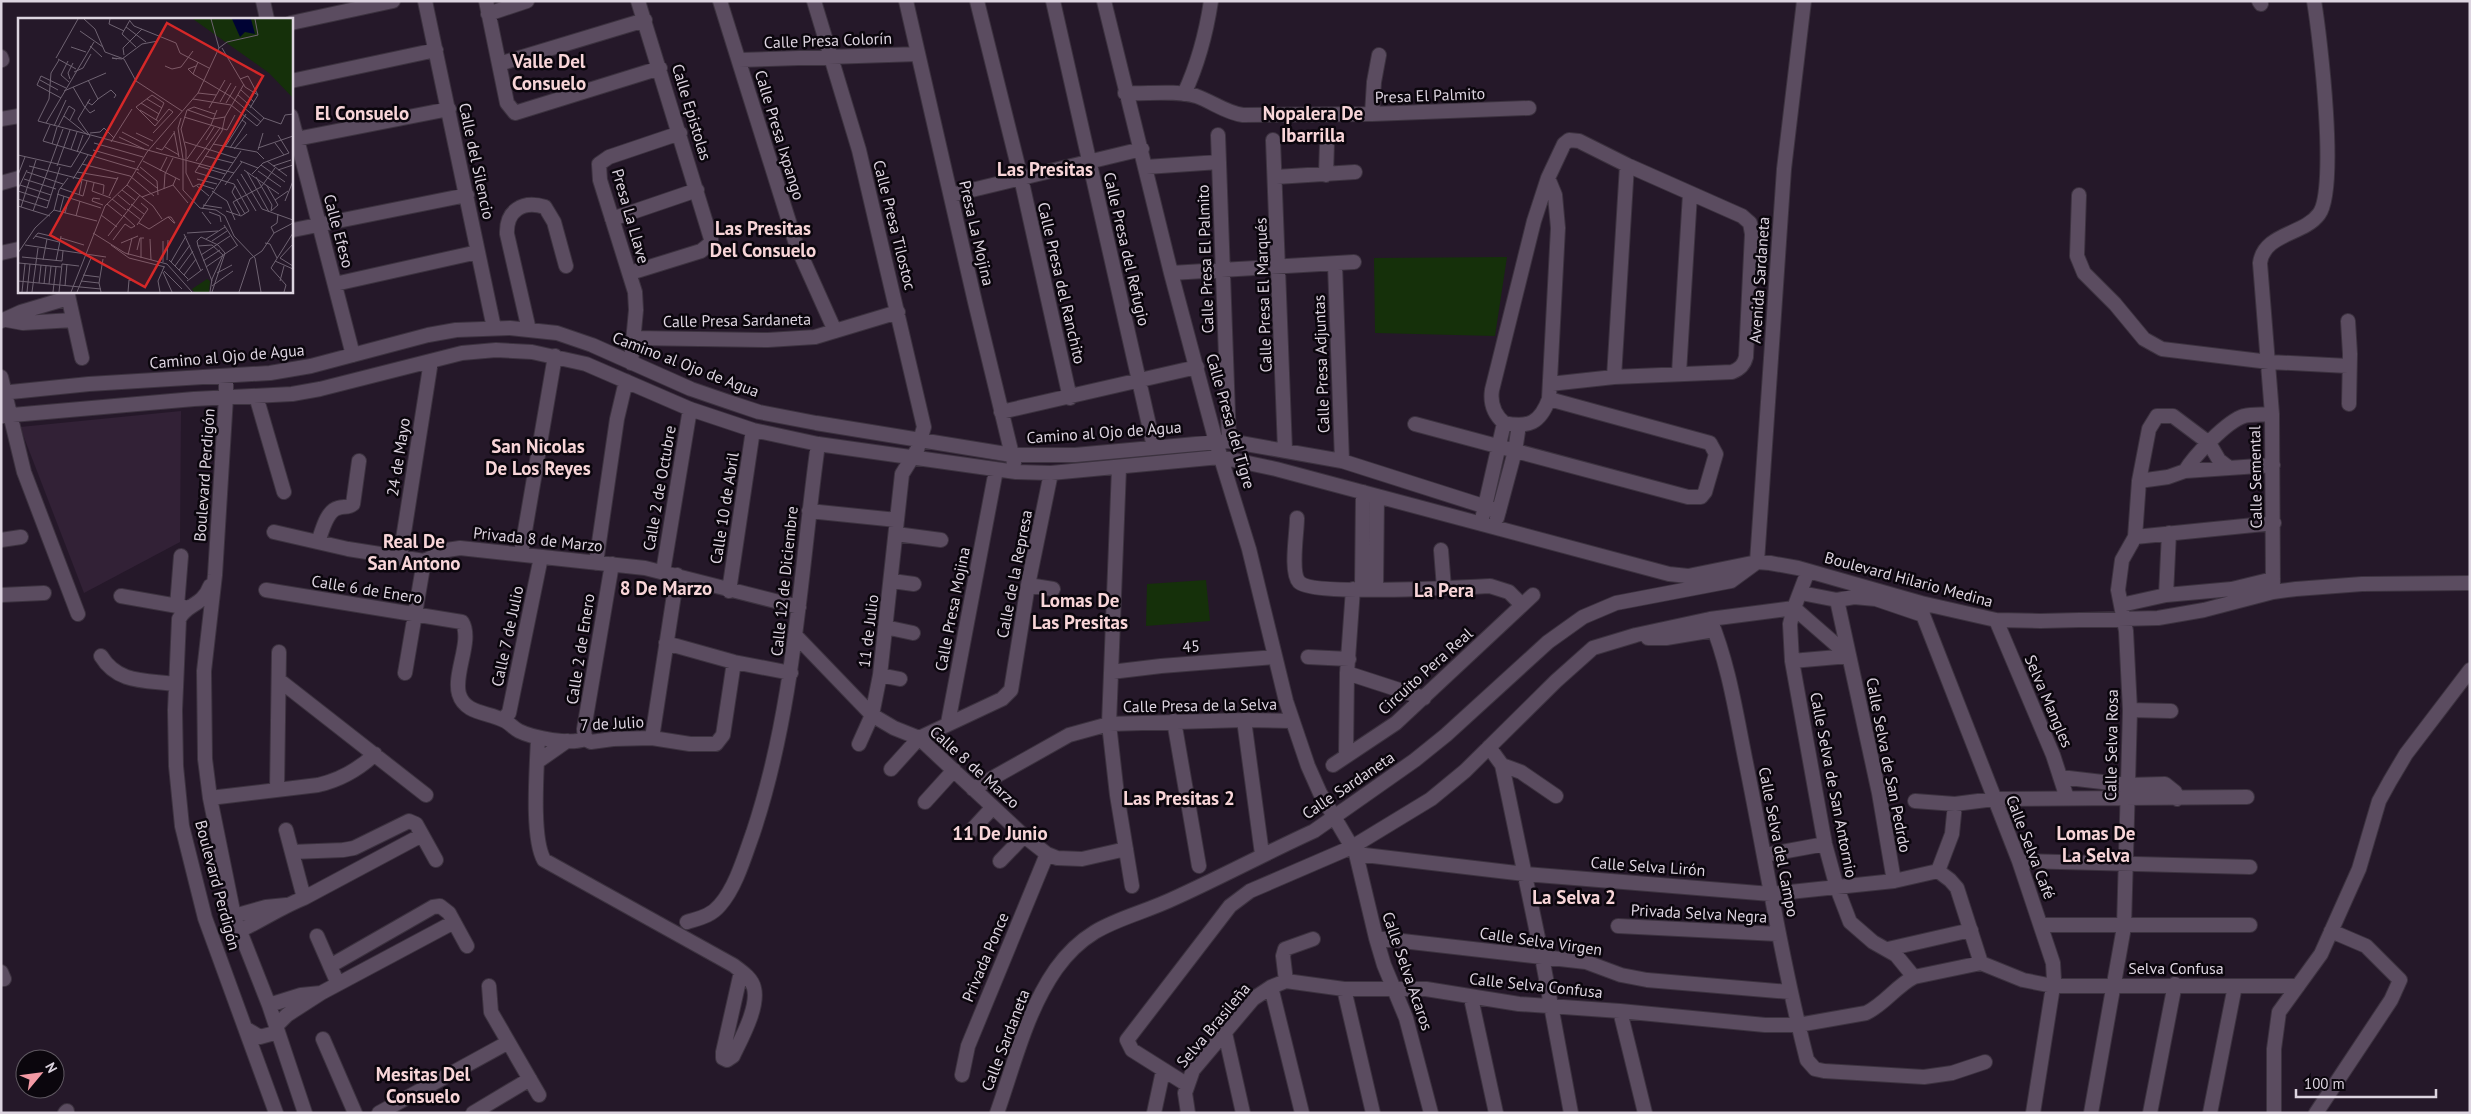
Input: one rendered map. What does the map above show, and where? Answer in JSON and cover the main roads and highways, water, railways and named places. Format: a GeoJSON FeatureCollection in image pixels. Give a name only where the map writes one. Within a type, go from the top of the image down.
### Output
{"type":"FeatureCollection","features":[{"type":"Feature","properties":{"kind":"district","name":"Valle Del Consuelo"},"geometry":{"type":"Point","coordinates":[549,72]}},
{"type":"Feature","properties":{"kind":"district","name":"El Consuelo"},"geometry":{"type":"Point","coordinates":[362,113]}},
{"type":"Feature","properties":{"kind":"district","name":"Nopalera De Ibarrilla"},"geometry":{"type":"Point","coordinates":[1313,124]}},
{"type":"Feature","properties":{"kind":"district","name":"Las Presitas"},"geometry":{"type":"Point","coordinates":[1045,169]}},
{"type":"Feature","properties":{"kind":"district","name":"Las Presitas Del Consuelo"},"geometry":{"type":"Point","coordinates":[763,239]}},
{"type":"Feature","properties":{"kind":"district","name":"San Nicolas De Los Reyes"},"geometry":{"type":"Point","coordinates":[538,457]}},
{"type":"Feature","properties":{"kind":"district","name":"Real De San Antono"},"geometry":{"type":"Point","coordinates":[414,552]}},
{"type":"Feature","properties":{"kind":"district","name":"8 De Marzo"},"geometry":{"type":"Point","coordinates":[666,588]}},
{"type":"Feature","properties":{"kind":"district","name":"La Pera"},"geometry":{"type":"Point","coordinates":[1444,590]}},
{"type":"Feature","properties":{"kind":"district","name":"Lomas De Las Presitas"},"geometry":{"type":"Point","coordinates":[1080,611]}},
{"type":"Feature","properties":{"kind":"district","name":"Las Presitas 2"},"geometry":{"type":"Point","coordinates":[1179,798]}},
{"type":"Feature","properties":{"kind":"district","name":"11 De Junio"},"geometry":{"type":"Point","coordinates":[1000,833]}},
{"type":"Feature","properties":{"kind":"district","name":"Lomas De La Selva"},"geometry":{"type":"Point","coordinates":[2096,844]}},
{"type":"Feature","properties":{"kind":"district","name":"La Selva 2"},"geometry":{"type":"Point","coordinates":[1574,897]}},
{"type":"Feature","properties":{"kind":"district","name":"Mesitas Del Consuelo"},"geometry":{"type":"Point","coordinates":[423,1085]}}]}
